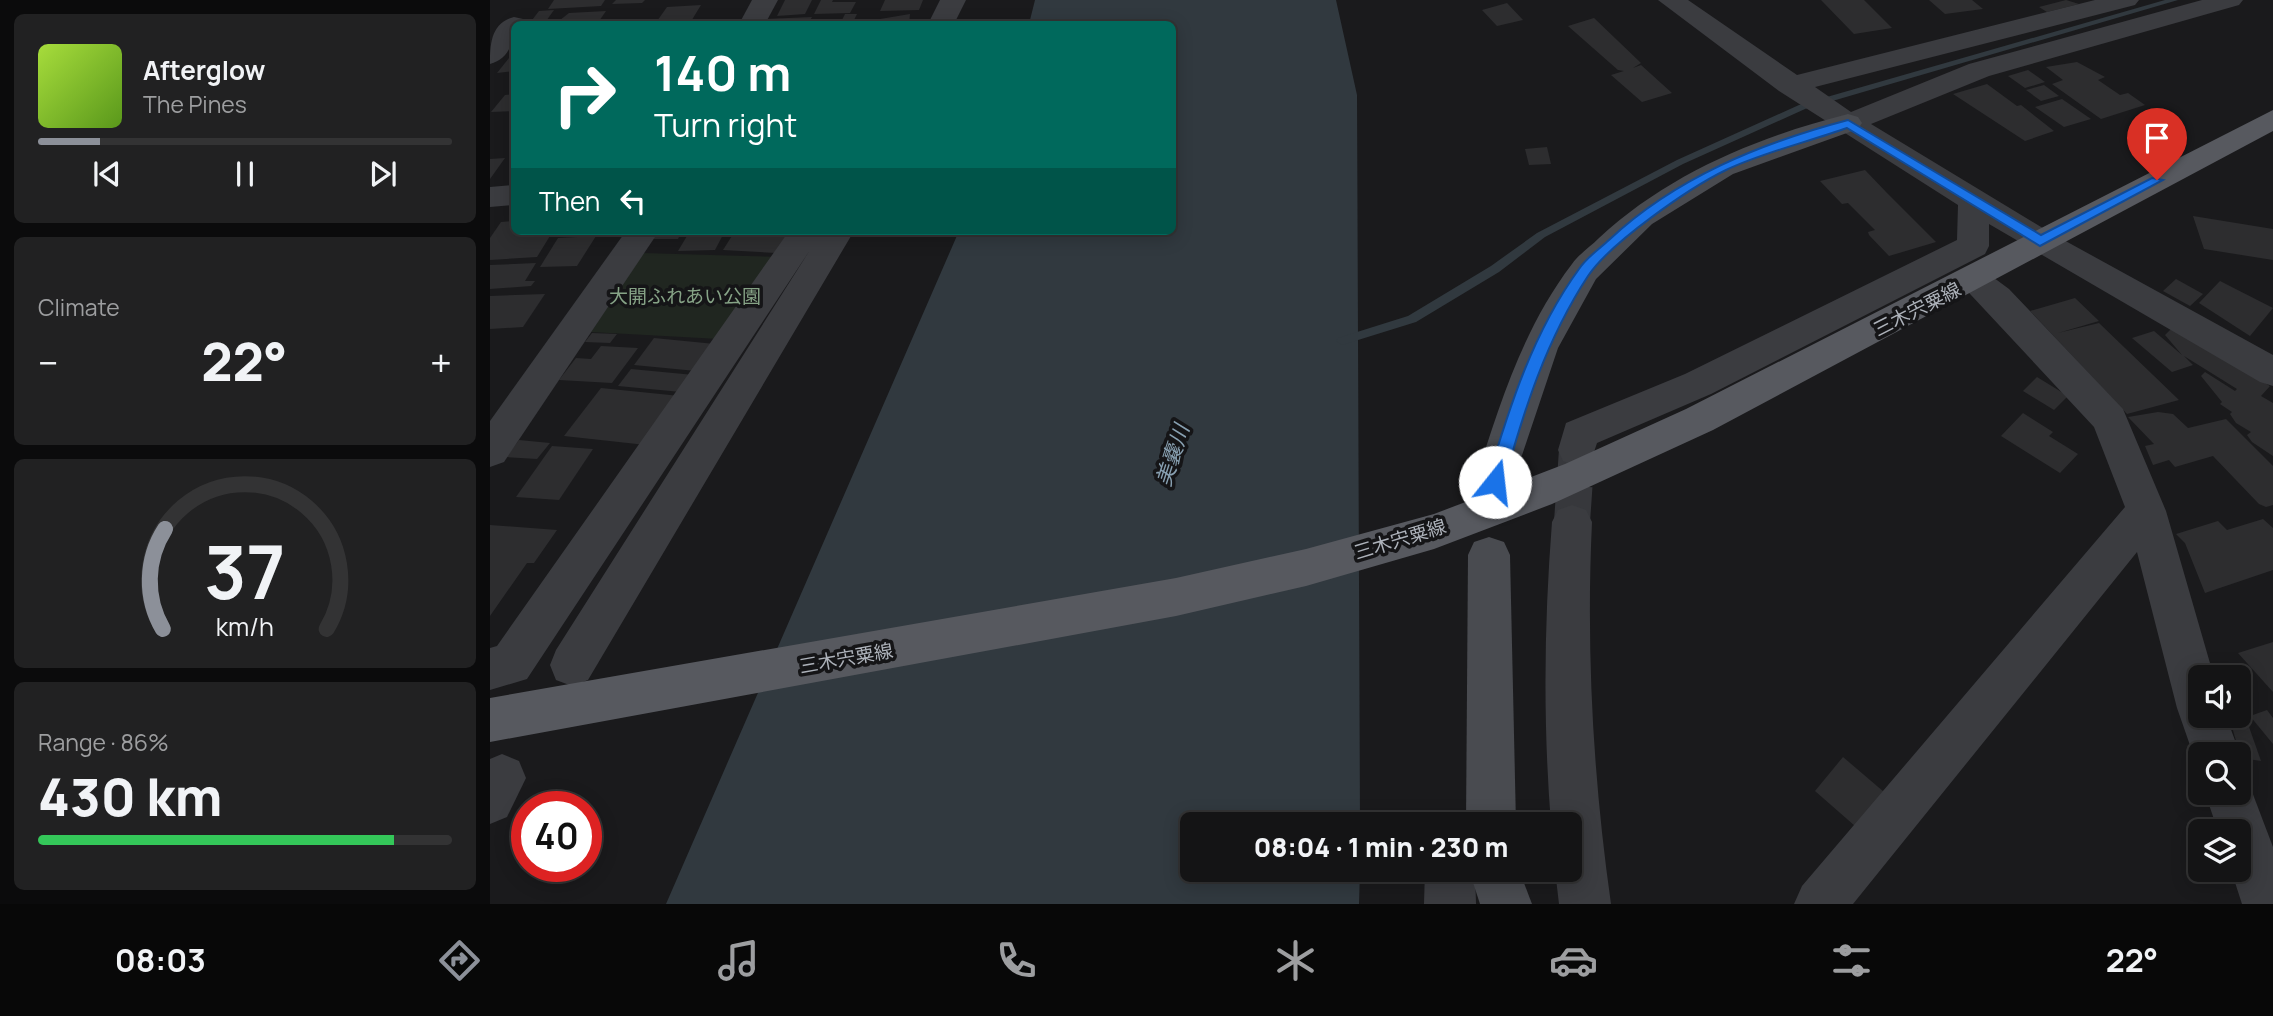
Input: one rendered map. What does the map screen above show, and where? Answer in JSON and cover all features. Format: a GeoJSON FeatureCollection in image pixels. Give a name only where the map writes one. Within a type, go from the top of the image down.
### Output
{"type":"FeatureCollection","features":[{"type":"Feature","properties":{"kind":"main road","name":"三木宍粟線"},"geometry":{"type":"LineString","coordinates":[[490,720],[603,702],[1235,585],[1402,541],[1496,509],[1622,457],[1974,280],[2040,241],[2273,119]]}},
{"type":"Feature","properties":{"kind":"street"},"geometry":{"type":"LineString","coordinates":[[754,21],[765,0]]}},
{"type":"Feature","properties":{"kind":"street"},"geometry":{"type":"LineString","coordinates":[[942,21],[953,0]]}},
{"type":"Feature","properties":{"kind":"street"},"geometry":{"type":"LineString","coordinates":[[1671,0],[1792,87],[1973,200],[2040,241],[2273,372]]}},
{"type":"Feature","properties":{"kind":"street"},"geometry":{"type":"LineString","coordinates":[[1792,87],[2126,0]]}},
{"type":"Feature","properties":{"kind":"street"},"geometry":{"type":"LineString","coordinates":[[1495,482],[1517,407],[1540,348],[1584,271],[1641,217],[1722,167],[1839,117],[1979,70],[2230,0]]}},
{"type":"Feature","properties":{"kind":"street"},"geometry":{"type":"LineString","coordinates":[[490,56],[511,29]]}},
{"type":"Feature","properties":{"kind":"street"},"geometry":{"type":"LineString","coordinates":[[490,197],[511,195]]}},
{"type":"Feature","properties":{"kind":"street"},"geometry":{"type":"LineString","coordinates":[[1577,450],[1579,434],[1698,384],[1973,246],[1973,200]]}},
{"type":"Feature","properties":{"kind":"street"},"geometry":{"type":"LineString","coordinates":[[490,451],[640,235]]}},
{"type":"Feature","properties":{"kind":"street"},"geometry":{"type":"LineString","coordinates":[[501,667],[587,549],[803,235]]}},
{"type":"Feature","properties":{"kind":"street"},"geometry":{"type":"LineString","coordinates":[[572,665],[836,235]]}},
{"type":"Feature","properties":{"kind":"street"},"geometry":{"type":"LineString","coordinates":[[1974,280],[1997,298],[2109,419],[2146,511],[2188,665]]}},
{"type":"Feature","properties":{"kind":"street"},"geometry":{"type":"LineString","coordinates":[[1820,904],[2146,511]]}},
{"type":"Feature","properties":{"kind":"street"},"geometry":{"type":"LineString","coordinates":[[1572,522],[1565,603],[1573,820],[1585,904]]}},
{"type":"Feature","properties":{"kind":"street"},"geometry":{"type":"LineString","coordinates":[[1489,555],[1491,812]]}},
{"type":"Feature","properties":{"kind":"street"},"geometry":{"type":"LineString","coordinates":[[2233,805],[2268,904]]}},
{"type":"Feature","properties":{"kind":"street"},"geometry":{"type":"LineString","coordinates":[[1450,882],[1450,904]]}},
{"type":"Feature","properties":{"kind":"street"},"geometry":{"type":"LineString","coordinates":[[1498,882],[1506,904]]}},
{"type":"Feature","properties":{"kind":"green space","name":"大開ふれあい公園"},"geometry":{"type":"Polygon","coordinates":[[[643,253],[779,257],[719,339],[591,332],[643,253]]]}},
{"type":"Feature","properties":{"kind":"water","name":"美嚢川"},"geometry":{"type":"Polygon","coordinates":[[[1035,0],[1336,0],[1357,95],[1360,812],[1180,812],[1180,882],[1360,882],[1359,904],[666,904],[957,235],[1176,235],[1176,21],[1030,21],[1035,0]]]}},
{"type":"Feature","properties":{"kind":"building"},"geometry":{"type":"Polygon","coordinates":[[[554,0],[605,0],[601,6],[548,9],[554,0]]]}},
{"type":"Feature","properties":{"kind":"building"},"geometry":{"type":"Polygon","coordinates":[[[616,0],[645,0],[642,3],[612,4],[616,0]]]}},
{"type":"Feature","properties":{"kind":"building"},"geometry":{"type":"Polygon","coordinates":[[[785,0],[812,0],[805,14],[777,16],[785,0]]]}},
{"type":"Feature","properties":{"kind":"building"},"geometry":{"type":"Polygon","coordinates":[[[821,0],[856,2],[850,13],[814,14],[821,0]]]}},
{"type":"Feature","properties":{"kind":"building"},"geometry":{"type":"Polygon","coordinates":[[[885,0],[923,0],[919,10],[880,11],[885,0]]]}},
{"type":"Feature","properties":{"kind":"building"},"geometry":{"type":"Polygon","coordinates":[[[1821,0],[1864,0],[1892,28],[1854,34],[1821,0]]]}},
{"type":"Feature","properties":{"kind":"building"},"geometry":{"type":"Polygon","coordinates":[[[1929,0],[1972,0],[1983,9],[1945,14],[1929,0]]]}},
{"type":"Feature","properties":{"kind":"building"},"geometry":{"type":"Polygon","coordinates":[[[2066,0],[2079,4],[2047,12],[2039,7],[2066,0]]]}},
{"type":"Feature","properties":{"kind":"building"},"geometry":{"type":"Polygon","coordinates":[[[1507,3],[1523,20],[1497,26],[1482,10],[1507,3]]]}},
{"type":"Feature","properties":{"kind":"building"},"geometry":{"type":"Polygon","coordinates":[[[701,5],[691,21],[657,21],[667,7],[701,5]]]}},
{"type":"Feature","properties":{"kind":"building"},"geometry":{"type":"Polygon","coordinates":[[[554,10],[546,21],[531,21],[539,11],[554,10]]]}},
{"type":"Feature","properties":{"kind":"building"},"geometry":{"type":"Polygon","coordinates":[[[606,11],[599,21],[559,21],[569,13],[606,11]]]}},
{"type":"Feature","properties":{"kind":"building"},"geometry":{"type":"Polygon","coordinates":[[[845,14],[857,14],[854,21],[842,21],[845,14]]]}},
{"type":"Feature","properties":{"kind":"building"},"geometry":{"type":"Polygon","coordinates":[[[910,14],[909,21],[874,20],[910,14]]]}},
{"type":"Feature","properties":{"kind":"building"},"geometry":{"type":"Polygon","coordinates":[[[812,17],[810,21],[763,21],[812,17]]]}},
{"type":"Feature","properties":{"kind":"building"},"geometry":{"type":"Polygon","coordinates":[[[1594,18],[1641,63],[1633,68],[1641,65],[1672,93],[1642,102],[1611,75],[1624,71],[1618,70],[1568,26],[1594,18]]]}},
{"type":"Feature","properties":{"kind":"building"},"geometry":{"type":"Polygon","coordinates":[[[509,58],[511,58],[511,71],[497,73],[509,58]]]}},
{"type":"Feature","properties":{"kind":"building"},"geometry":{"type":"Polygon","coordinates":[[[2077,62],[2105,77],[2098,80],[2120,95],[2128,93],[2145,105],[2101,119],[2052,84],[2063,80],[2046,67],[2077,62]]]}},
{"type":"Feature","properties":{"kind":"building"},"geometry":{"type":"Polygon","coordinates":[[[2028,70],[2045,82],[2025,88],[2008,76],[2028,70]]]}},
{"type":"Feature","properties":{"kind":"building"},"geometry":{"type":"Polygon","coordinates":[[[1987,84],[2017,106],[2021,105],[2054,131],[2025,141],[1953,94],[1987,84]]]}},
{"type":"Feature","properties":{"kind":"building"},"geometry":{"type":"Polygon","coordinates":[[[2044,85],[2059,96],[2041,101],[2026,90],[2044,85]]]}},
{"type":"Feature","properties":{"kind":"building"},"geometry":{"type":"Polygon","coordinates":[[[511,94],[511,111],[491,112],[505,95],[511,94]]]}},
{"type":"Feature","properties":{"kind":"building"},"geometry":{"type":"Polygon","coordinates":[[[2062,99],[2091,119],[2064,127],[2035,107],[2062,99]]]}},
{"type":"Feature","properties":{"kind":"building"},"geometry":{"type":"Polygon","coordinates":[[[1547,147],[1551,164],[1529,165],[1525,149],[1547,147]]]}},
{"type":"Feature","properties":{"kind":"building"},"geometry":{"type":"Polygon","coordinates":[[[505,158],[490,179],[490,159],[505,158]]]}},
{"type":"Feature","properties":{"kind":"building"},"geometry":{"type":"Polygon","coordinates":[[[1865,170],[1936,242],[1889,256],[1869,235],[1868,232],[1875,230],[1848,203],[1842,204],[1820,181],[1865,170]]]}},
{"type":"Feature","properties":{"kind":"building"},"geometry":{"type":"Polygon","coordinates":[[[2193,216],[2273,229],[2273,260],[2204,249],[2193,216]]]}},
{"type":"Feature","properties":{"kind":"building"},"geometry":{"type":"Polygon","coordinates":[[[511,221],[511,235],[551,235],[537,257],[490,260],[490,238],[501,222],[511,221]]]}},
{"type":"Feature","properties":{"kind":"building"},"geometry":{"type":"Polygon","coordinates":[[[654,235],[680,235],[678,239],[651,239],[654,235]]]}},
{"type":"Feature","properties":{"kind":"building"},"geometry":{"type":"Polygon","coordinates":[[[688,235],[723,235],[715,250],[678,251],[688,235]]]}},
{"type":"Feature","properties":{"kind":"building"},"geometry":{"type":"Polygon","coordinates":[[[732,235],[787,235],[776,253],[723,250],[732,235]]]}},
{"type":"Feature","properties":{"kind":"building"},"geometry":{"type":"Polygon","coordinates":[[[596,236],[577,266],[540,267],[558,238],[596,236]]]}},
{"type":"Feature","properties":{"kind":"building"},"geometry":{"type":"Polygon","coordinates":[[[536,263],[525,281],[535,281],[531,286],[490,289],[490,265],[536,263]]]}},
{"type":"Feature","properties":{"kind":"building"},"geometry":{"type":"Polygon","coordinates":[[[2176,279],[2203,294],[2190,306],[2163,291],[2176,279]]]}},
{"type":"Feature","properties":{"kind":"building"},"geometry":{"type":"Polygon","coordinates":[[[2220,281],[2273,308],[2250,336],[2199,303],[2220,281]]]}},
{"type":"Feature","properties":{"kind":"building"},"geometry":{"type":"Polygon","coordinates":[[[545,294],[523,327],[490,329],[490,296],[545,294]]]}},
{"type":"Feature","properties":{"kind":"building"},"geometry":{"type":"Polygon","coordinates":[[[2075,298],[2099,321],[2058,333],[2099,323],[2179,400],[2127,414],[2030,311],[2075,298]]]}},
{"type":"Feature","properties":{"kind":"building"},"geometry":{"type":"Polygon","coordinates":[[[2172,328],[2270,386],[2261,396],[2273,403],[2273,456],[2252,442],[2247,435],[2251,432],[2236,423],[2230,414],[2232,412],[2220,404],[2222,402],[2201,376],[2205,372],[2235,391],[2237,389],[2184,356],[2193,365],[2172,372],[2132,338],[2154,331],[2182,355],[2165,335],[2172,328]]]}},
{"type":"Feature","properties":{"kind":"building"},"geometry":{"type":"Polygon","coordinates":[[[592,333],[617,334],[610,343],[585,342],[592,333]]]}},
{"type":"Feature","properties":{"kind":"building"},"geometry":{"type":"Polygon","coordinates":[[[654,338],[715,344],[696,371],[634,365],[654,338]]]}},
{"type":"Feature","properties":{"kind":"building"},"geometry":{"type":"Polygon","coordinates":[[[601,346],[638,348],[612,383],[559,380],[576,358],[591,359],[601,346]]]}},
{"type":"Feature","properties":{"kind":"building"},"geometry":{"type":"Polygon","coordinates":[[[631,369],[694,375],[681,392],[618,386],[631,369]]]}},
{"type":"Feature","properties":{"kind":"building"},"geometry":{"type":"Polygon","coordinates":[[[2037,377],[2068,396],[2054,410],[2023,391],[2037,377]]]}},
{"type":"Feature","properties":{"kind":"building"},"geometry":{"type":"Polygon","coordinates":[[[601,388],[680,396],[646,445],[564,436],[601,388]]]}},
{"type":"Feature","properties":{"kind":"building"},"geometry":{"type":"Polygon","coordinates":[[[2158,412],[2173,414],[2188,428],[2226,419],[2273,466],[2273,505],[2266,507],[2259,504],[2213,456],[2175,467],[2169,460],[2153,465],[2145,446],[2154,444],[2128,417],[2158,412]]]}},
{"type":"Feature","properties":{"kind":"building"},"geometry":{"type":"Polygon","coordinates":[[[2023,413],[2053,432],[2049,436],[2078,454],[2060,473],[2001,436],[2023,413]]]}},
{"type":"Feature","properties":{"kind":"building"},"geometry":{"type":"Polygon","coordinates":[[[519,440],[550,443],[537,459],[506,457],[519,440]]]}},
{"type":"Feature","properties":{"kind":"building"},"geometry":{"type":"Polygon","coordinates":[[[552,446],[593,449],[559,500],[516,497],[552,446]]]}},
{"type":"Feature","properties":{"kind":"building"},"geometry":{"type":"Polygon","coordinates":[[[2263,519],[2273,528],[2273,570],[2205,593],[2185,543],[2176,534],[2218,521],[2227,530],[2263,519]]]}},
{"type":"Feature","properties":{"kind":"building"},"geometry":{"type":"Polygon","coordinates":[[[490,525],[557,530],[534,563],[527,563],[490,616],[490,525]]]}},
{"type":"Feature","properties":{"kind":"building"},"geometry":{"type":"Polygon","coordinates":[[[2273,642],[2273,692],[2251,665],[2238,653],[2273,642]]]}},
{"type":"Feature","properties":{"kind":"building"},"geometry":{"type":"Polygon","coordinates":[[[2267,710],[2273,718],[2273,744],[2251,717],[2267,710]]]}},
{"type":"Feature","properties":{"kind":"building"},"geometry":{"type":"Polygon","coordinates":[[[2232,728],[2249,728],[2261,761],[2251,760],[2251,742],[2236,742],[2232,728]]]}},
{"type":"Feature","properties":{"kind":"building"},"geometry":{"type":"Polygon","coordinates":[[[1843,757],[1884,792],[1855,826],[1815,791],[1843,757]]]}},
{"type":"Feature","properties":{"kind":"waterway"},"geometry":{"type":"LineString","coordinates":[[1342,341],[1412,319],[1495,269],[1541,235],[1680,162],[1802,107],[2174,0]]}},
{"type":"Feature","properties":{"kind":"tunnel"},"geometry":{"type":"LineString","coordinates":[[1572,522],[1577,450]]}},
{"type":"Feature","properties":{"kind":"route"},"geometry":{"type":"LineString","coordinates":[[1495,482],[1517,407],[1540,348],[1584,271],[1641,217],[1722,167],[1848,124],[2040,241],[2157,180]]}}]}
